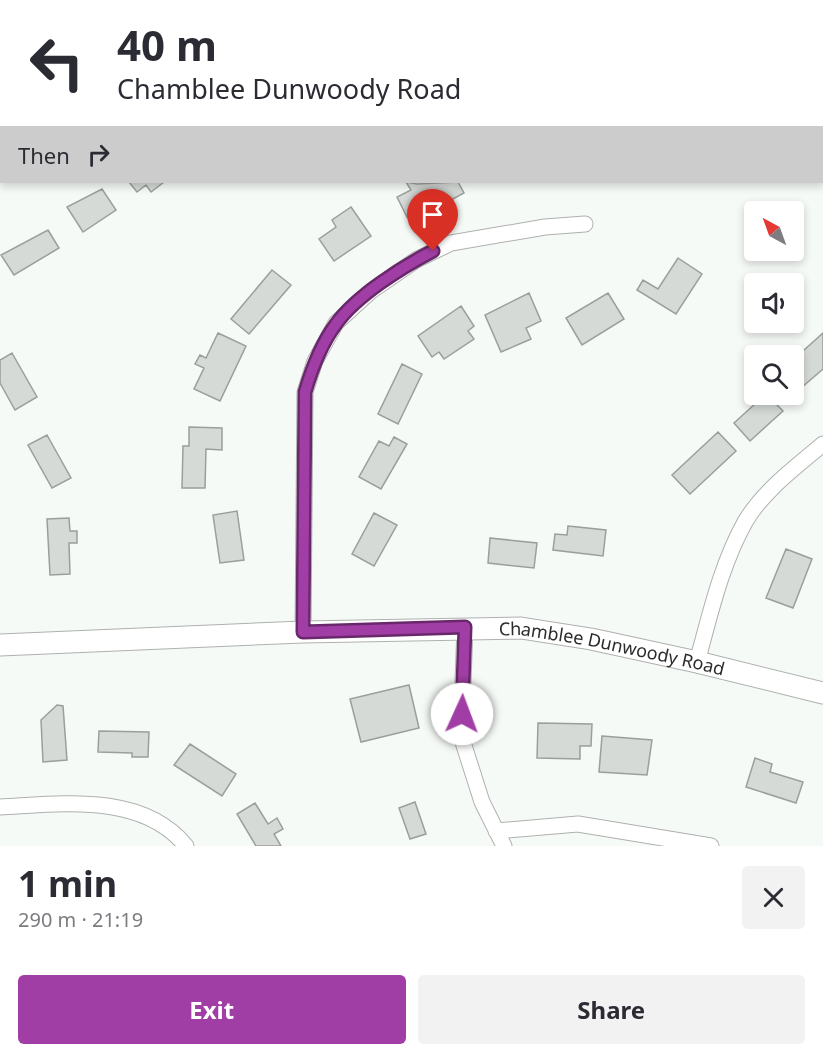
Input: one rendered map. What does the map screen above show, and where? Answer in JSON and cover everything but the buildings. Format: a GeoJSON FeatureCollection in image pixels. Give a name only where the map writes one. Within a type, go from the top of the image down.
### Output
{"type":"FeatureCollection","features":[{"type":"Feature","properties":{"kind":"street"},"geometry":{"type":"LineString","coordinates":[[303,632],[305,392],[315,361],[336,323],[371,291],[416,260],[451,243],[545,227],[585,224]]}},
{"type":"Feature","properties":{"kind":"street"},"geometry":{"type":"LineString","coordinates":[[697,662],[720,582],[745,522],[770,492],[823,444]]}},
{"type":"Feature","properties":{"kind":"street"},"geometry":{"type":"LineString","coordinates":[[465,627],[461,736],[482,802],[504,846]]}},
{"type":"Feature","properties":{"kind":"street","name":"Chamblee Dunwoody Road"},"geometry":{"type":"LineString","coordinates":[[0,645],[303,632],[465,627],[521,628],[591,639],[823,693]]}},
{"type":"Feature","properties":{"kind":"street"},"geometry":{"type":"LineString","coordinates":[[0,807],[81,803],[120,809],[157,822],[186,846]]}},
{"type":"Feature","properties":{"kind":"street"},"geometry":{"type":"LineString","coordinates":[[496,831],[578,824],[711,846]]}},
{"type":"Feature","properties":{"kind":"route"},"geometry":{"type":"LineString","coordinates":[[433,251],[371,291],[336,323],[315,361],[305,392],[303,632],[465,627],[462,714]]}}]}
